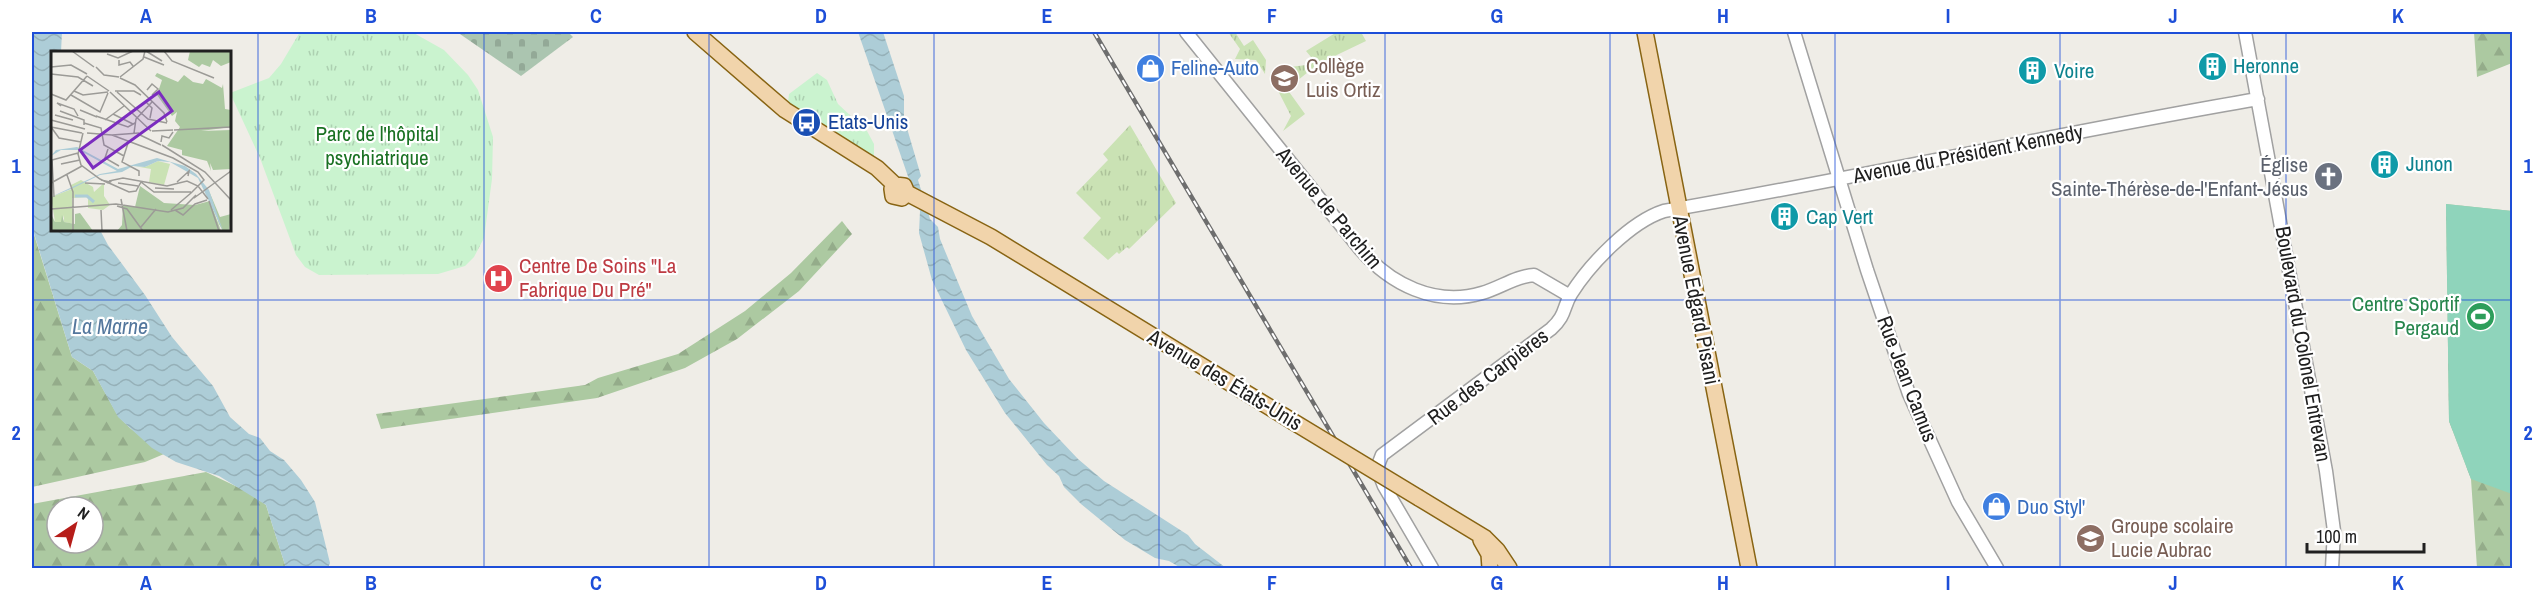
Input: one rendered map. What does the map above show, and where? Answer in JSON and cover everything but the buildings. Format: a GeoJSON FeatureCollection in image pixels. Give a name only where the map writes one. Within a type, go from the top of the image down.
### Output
{"type":"FeatureCollection","features":[{"type":"Feature","properties":{"kind":"main road","name":"Avenue des États-Unis"},"geometry":{"type":"LineString","coordinates":[[695,32],[785,110],[877,168],[905,191],[973,227],[1476,532],[1492,544],[1509,568]]}},
{"type":"Feature","properties":{"kind":"main road","name":"Avenue Edgard Pisani"},"geometry":{"type":"LineString","coordinates":[[1645,32],[1749,568]]}},
{"type":"Feature","properties":{"kind":"main road"},"geometry":{"type":"LineString","coordinates":[[1476,532],[1489,555],[1490,568]]}},
{"type":"Feature","properties":{"kind":"street","name":"Avenue de Parchim"},"geometry":{"type":"LineString","coordinates":[[1186,32],[1360,249],[1383,272],[1407,287],[1434,296],[1452,297],[1484,293],[1528,275],[1540,277],[1570,296]]}},
{"type":"Feature","properties":{"kind":"street","name":"Rue Jean Camus"},"geometry":{"type":"LineString","coordinates":[[1794,32],[1838,180],[1916,411],[1958,501],[1997,568]]}},
{"type":"Feature","properties":{"kind":"street","name":"Boulevard du Colonel Entrevan"},"geometry":{"type":"LineString","coordinates":[[2245,32],[2326,471],[2334,531],[2332,568]]}},
{"type":"Feature","properties":{"kind":"street","name":"Avenue du Président Kennedy"},"geometry":{"type":"LineString","coordinates":[[1678,208],[1838,180],[2004,145],[2258,99]]}},
{"type":"Feature","properties":{"kind":"street","name":"Rue des Carpières"},"geometry":{"type":"LineString","coordinates":[[1432,568],[1384,486],[1377,468],[1382,455],[1551,329],[1565,312],[1570,296],[1608,250],[1629,232],[1658,213],[1678,208]]}},
{"type":"Feature","properties":{"kind":"green space","name":"Parc de l'hôpital psychiatrique"},"geometry":{"type":"Polygon","coordinates":[[[300,32],[412,32],[444,50],[468,75],[478,90],[493,137],[492,179],[484,238],[474,257],[465,266],[438,274],[319,275],[305,267],[296,255],[260,158],[231,95],[231,93],[269,78],[281,64],[300,32]]]}},
{"type":"Feature","properties":{"kind":"green space"},"geometry":{"type":"Polygon","coordinates":[[[457,32],[568,32],[573,37],[521,76],[457,32]]]}},
{"type":"Feature","properties":{"kind":"green space"},"geometry":{"type":"Polygon","coordinates":[[[1228,32],[1235,32],[1244,46],[1253,40],[1266,60],[1265,74],[1256,60],[1235,59],[1240,49],[1228,32]]]}},
{"type":"Feature","properties":{"kind":"green space"},"geometry":{"type":"Polygon","coordinates":[[[1337,32],[1361,32],[1366,41],[1318,64],[1287,89],[1305,114],[1283,131],[1291,116],[1273,81],[1290,67],[1306,65],[1311,57],[1306,51],[1337,32]]]}},
{"type":"Feature","properties":{"kind":"green space"},"geometry":{"type":"Polygon","coordinates":[[[2474,32],[2512,32],[2512,63],[2477,77],[2474,32]]]}},
{"type":"Feature","properties":{"kind":"green space"},"geometry":{"type":"Polygon","coordinates":[[[817,73],[827,80],[838,104],[867,131],[874,144],[874,158],[788,103],[789,94],[817,73]]]}},
{"type":"Feature","properties":{"kind":"green space"},"geometry":{"type":"Polygon","coordinates":[[[1130,125],[1176,203],[1129,249],[1127,247],[1119,254],[1117,252],[1108,260],[1083,238],[1101,218],[1076,193],[1108,160],[1103,154],[1130,125]]]}},
{"type":"Feature","properties":{"kind":"green space","name":"Centre Sportif Pergaud"},"geometry":{"type":"Polygon","coordinates":[[[2446,204],[2512,211],[2512,568],[2477,568],[2471,479],[2449,421],[2446,204]]]}},
{"type":"Feature","properties":{"kind":"green space","name":"Centre Sportif Pergaud"},"geometry":{"type":"Polygon","coordinates":[[[2446,204],[2512,211],[2512,494],[2471,479],[2449,421],[2446,204]]]}},
{"type":"Feature","properties":{"kind":"green space"},"geometry":{"type":"Polygon","coordinates":[[[842,221],[852,234],[799,291],[737,339],[685,368],[597,398],[381,429],[376,414],[585,385],[598,378],[678,354],[745,311],[791,273],[842,221]]]}},
{"type":"Feature","properties":{"kind":"green space"},"geometry":{"type":"Polygon","coordinates":[[[32,228],[72,357],[93,371],[118,416],[164,454],[145,462],[32,487],[32,228]]]}},
{"type":"Feature","properties":{"kind":"green space"},"geometry":{"type":"Polygon","coordinates":[[[206,472],[246,491],[266,505],[286,568],[32,568],[32,504],[45,502],[45,555],[105,555],[105,495],[81,495],[206,472]]]}},
{"type":"Feature","properties":{"kind":"water","name":"La Marne"},"geometry":{"type":"Polygon","coordinates":[[[32,32],[62,32],[61,51],[51,51],[51,231],[101,231],[172,337],[213,386],[230,417],[249,434],[260,438],[270,451],[284,460],[301,480],[315,502],[330,563],[328,568],[286,568],[266,505],[219,476],[176,462],[152,448],[118,417],[93,371],[72,357],[32,227],[32,32]]]}},
{"type":"Feature","properties":{"kind":"water"},"geometry":{"type":"Polygon","coordinates":[[[858,32],[883,32],[904,96],[904,118],[921,176],[918,180],[930,219],[938,227],[940,239],[972,316],[1009,379],[1044,423],[1078,459],[1104,481],[1188,535],[1195,544],[1226,568],[1181,568],[1169,561],[1155,558],[1125,540],[1064,487],[1059,476],[1047,465],[1005,413],[966,350],[932,280],[919,233],[920,211],[858,32]]]}},
{"type":"Feature","properties":{"kind":"railway"},"geometry":{"type":"LineString","coordinates":[[1094,32],[1411,568]]}},
{"type":"Feature","properties":{"kind":"place","name":"Heronne"},"geometry":{"type":"Point","coordinates":[2212,66]}},
{"type":"Feature","properties":{"kind":"place","name":"Feline-Auto"},"geometry":{"type":"Point","coordinates":[1150,68]}},
{"type":"Feature","properties":{"kind":"place","name":"Voire"},"geometry":{"type":"Point","coordinates":[2033,71]}},
{"type":"Feature","properties":{"kind":"place","name":"Collège Luis Ortiz"},"geometry":{"type":"Point","coordinates":[1285,78]}},
{"type":"Feature","properties":{"kind":"place","name":"Etats-Unis"},"geometry":{"type":"Point","coordinates":[807,122]}},
{"type":"Feature","properties":{"kind":"place","name":"Junon"},"geometry":{"type":"Point","coordinates":[2385,164]}},
{"type":"Feature","properties":{"kind":"place","name":"Église Sainte-Thérèse-de-l'Enfant-Jésus"},"geometry":{"type":"Point","coordinates":[2329,177]}},
{"type":"Feature","properties":{"kind":"place","name":"Cap Vert"},"geometry":{"type":"Point","coordinates":[1785,217]}},
{"type":"Feature","properties":{"kind":"place","name":"Centre De Soins \"La Fabrique Du Pré\""},"geometry":{"type":"Point","coordinates":[498,278]}},
{"type":"Feature","properties":{"kind":"place","name":"Centre Sportif Pergaud"},"geometry":{"type":"Point","coordinates":[2480,316]}},
{"type":"Feature","properties":{"kind":"place","name":"Duo Styl'"},"geometry":{"type":"Point","coordinates":[1996,507]}},
{"type":"Feature","properties":{"kind":"place","name":"Groupe scolaire Lucie Aubrac"},"geometry":{"type":"Point","coordinates":[2090,538]}}]}
